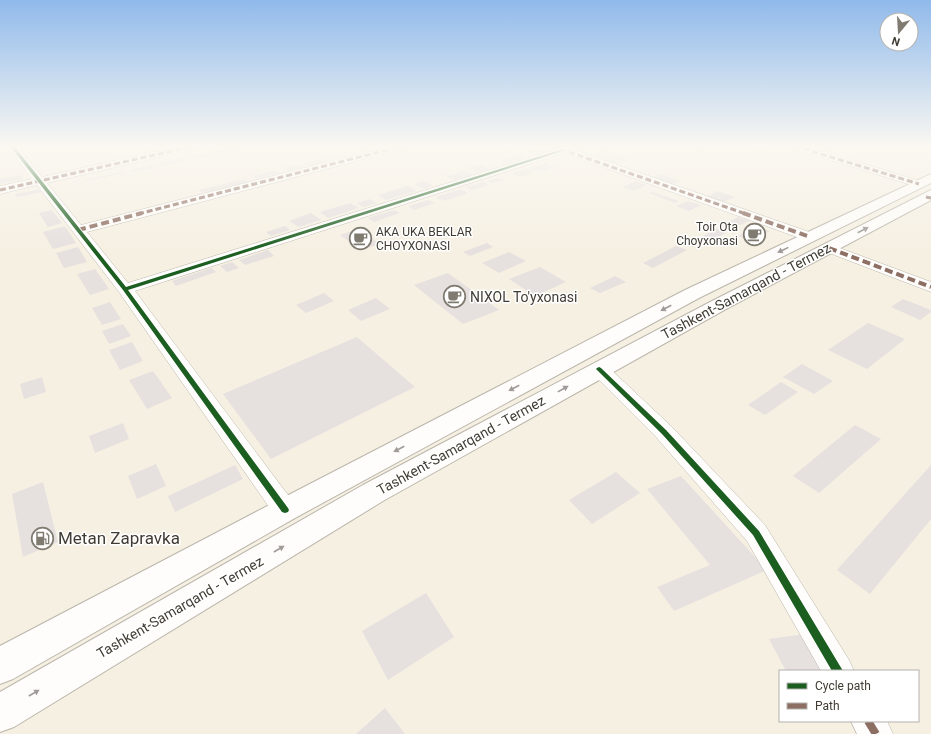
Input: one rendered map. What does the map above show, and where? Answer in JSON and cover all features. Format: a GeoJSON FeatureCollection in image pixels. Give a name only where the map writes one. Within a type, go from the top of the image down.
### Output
{"type":"FeatureCollection","features":[{"type":"Feature","properties":{"kind":"highway","name":"Tashkent-Samarqand - Termez"},"geometry":{"type":"LineString","coordinates":[[0,713],[373,493],[599,370],[820,242],[894,205],[928,191]]}},
{"type":"Feature","properties":{"kind":"highway","name":"Tashkent-Samarqand - Termez"},"geometry":{"type":"LineString","coordinates":[[0,666],[285,510],[692,294],[820,242]]}},
{"type":"Feature","properties":{"kind":"street"},"geometry":{"type":"LineString","coordinates":[[0,190],[43,180]]}},
{"type":"Feature","properties":{"kind":"street"},"geometry":{"type":"LineString","coordinates":[[78,230],[270,180]]}},
{"type":"Feature","properties":{"kind":"street"},"geometry":{"type":"LineString","coordinates":[[125,289],[459,180]]}},
{"type":"Feature","properties":{"kind":"street"},"geometry":{"type":"LineString","coordinates":[[648,180],[820,242],[931,287]]}},
{"type":"Feature","properties":{"kind":"street"},"geometry":{"type":"LineString","coordinates":[[896,180],[928,191]]}},
{"type":"Feature","properties":{"kind":"street"},"geometry":{"type":"LineString","coordinates":[[40,181],[125,289],[285,510]]}},
{"type":"Feature","properties":{"kind":"street"},"geometry":{"type":"LineString","coordinates":[[599,370],[664,432],[756,534],[837,670]]}},
{"type":"Feature","properties":{"kind":"street"},"geometry":{"type":"LineString","coordinates":[[869,722],[876,734]]}},
{"type":"Feature","properties":{"kind":"building"},"geometry":{"type":"Polygon","coordinates":[[[0,180],[18,180],[0,184],[0,180]]]}},
{"type":"Feature","properties":{"kind":"building"},"geometry":{"type":"Polygon","coordinates":[[[240,180],[247,180],[249,182],[202,193],[199,190],[240,180]]]}},
{"type":"Feature","properties":{"kind":"building"},"geometry":{"type":"Polygon","coordinates":[[[489,180],[502,180],[493,183],[487,181],[489,180]]]}},
{"type":"Feature","properties":{"kind":"building"},"geometry":{"type":"Polygon","coordinates":[[[661,180],[680,181],[672,184],[661,180]]]}},
{"type":"Feature","properties":{"kind":"building"},"geometry":{"type":"Polygon","coordinates":[[[424,181],[433,186],[423,189],[415,184],[424,181]]]}},
{"type":"Feature","properties":{"kind":"building"},"geometry":{"type":"Polygon","coordinates":[[[636,181],[647,185],[634,191],[623,187],[636,181]]]}},
{"type":"Feature","properties":{"kind":"building"},"geometry":{"type":"Polygon","coordinates":[[[483,182],[489,185],[472,190],[466,187],[483,182]]]}},
{"type":"Feature","properties":{"kind":"building"},"geometry":{"type":"Polygon","coordinates":[[[408,186],[417,191],[386,200],[378,195],[408,186]]]}},
{"type":"Feature","properties":{"kind":"building"},"geometry":{"type":"Polygon","coordinates":[[[41,189],[42,192],[17,197],[15,194],[41,189]]]}},
{"type":"Feature","properties":{"kind":"building"},"geometry":{"type":"Polygon","coordinates":[[[460,189],[468,193],[444,201],[436,197],[460,189]]]}},
{"type":"Feature","properties":{"kind":"building"},"geometry":{"type":"Polygon","coordinates":[[[717,191],[735,197],[724,202],[706,197],[717,191]]]}},
{"type":"Feature","properties":{"kind":"building"},"geometry":{"type":"Polygon","coordinates":[[[653,192],[679,201],[675,203],[649,193],[653,192]]]}},
{"type":"Feature","properties":{"kind":"building"},"geometry":{"type":"Polygon","coordinates":[[[370,199],[377,203],[363,207],[357,203],[370,199]]]}},
{"type":"Feature","properties":{"kind":"building"},"geometry":{"type":"Polygon","coordinates":[[[428,200],[435,203],[414,210],[408,206],[428,200]]]}},
{"type":"Feature","properties":{"kind":"building"},"geometry":{"type":"Polygon","coordinates":[[[688,201],[701,205],[689,211],[676,206],[688,201]]]}},
{"type":"Feature","properties":{"kind":"building"},"geometry":{"type":"Polygon","coordinates":[[[350,203],[359,208],[328,218],[320,212],[350,203]]]}},
{"type":"Feature","properties":{"kind":"building"},"geometry":{"type":"Polygon","coordinates":[[[52,210],[62,223],[48,227],[39,213],[52,210]]]}},
{"type":"Feature","properties":{"kind":"building"},"geometry":{"type":"Polygon","coordinates":[[[394,210],[400,213],[374,222],[368,218],[394,210]]]}},
{"type":"Feature","properties":{"kind":"building"},"geometry":{"type":"Polygon","coordinates":[[[311,213],[321,220],[299,227],[289,221],[311,213]]]}},
{"type":"Feature","properties":{"kind":"building"},"geometry":{"type":"Polygon","coordinates":[[[738,217],[749,221],[738,226],[727,223],[738,217]]]}},
{"type":"Feature","properties":{"kind":"building"},"geometry":{"type":"Polygon","coordinates":[[[65,226],[76,243],[53,249],[43,232],[65,226]]]}},
{"type":"Feature","properties":{"kind":"building"},"geometry":{"type":"Polygon","coordinates":[[[285,226],[290,230],[271,236],[266,232],[285,226]]]}},
{"type":"Feature","properties":{"kind":"building","name":"Toir Ota Choyxonasi"},"geometry":{"type":"Polygon","coordinates":[[[756,226],[770,231],[750,241],[738,236],[756,226]]]}},
{"type":"Feature","properties":{"kind":"building","name":"AKA UKA BEKLAR CHOYXONASI"},"geometry":{"type":"Polygon","coordinates":[[[358,229],[380,244],[361,250],[340,235],[358,229]]]}},
{"type":"Feature","properties":{"kind":"building"},"geometry":{"type":"Polygon","coordinates":[[[717,229],[726,233],[712,240],[703,236],[717,229]]]}},
{"type":"Feature","properties":{"kind":"building"},"geometry":{"type":"Polygon","coordinates":[[[697,238],[705,241],[693,247],[684,243],[697,238]]]}},
{"type":"Feature","properties":{"kind":"building"},"geometry":{"type":"Polygon","coordinates":[[[487,243],[493,247],[470,256],[463,252],[487,243]]]}},
{"type":"Feature","properties":{"kind":"building"},"geometry":{"type":"Polygon","coordinates":[[[676,246],[687,250],[653,268],[643,263],[676,246]]]}},
{"type":"Feature","properties":{"kind":"building"},"geometry":{"type":"Polygon","coordinates":[[[78,247],[87,262],[64,268],[56,253],[78,247]]]}},
{"type":"Feature","properties":{"kind":"building"},"geometry":{"type":"Polygon","coordinates":[[[268,250],[274,256],[245,265],[239,260],[268,250]]]}},
{"type":"Feature","properties":{"kind":"building"},"geometry":{"type":"Polygon","coordinates":[[[509,252],[526,261],[499,273],[482,263],[509,252]]]}},
{"type":"Feature","properties":{"kind":"building"},"geometry":{"type":"Polygon","coordinates":[[[232,262],[239,268],[227,272],[220,266],[232,262]]]}},
{"type":"Feature","properties":{"kind":"building"},"geometry":{"type":"Polygon","coordinates":[[[540,267],[566,282],[535,296],[509,279],[540,267]]]}},
{"type":"Feature","properties":{"kind":"building"},"geometry":{"type":"Polygon","coordinates":[[[211,268],[216,272],[176,286],[172,281],[211,268]]]}},
{"type":"Feature","properties":{"kind":"building"},"geometry":{"type":"Polygon","coordinates":[[[95,269],[109,289],[90,295],[77,274],[95,269]]]}},
{"type":"Feature","properties":{"kind":"building","name":"NIXOL To'yxonasi"},"geometry":{"type":"Polygon","coordinates":[[[448,273],[499,310],[463,324],[414,285],[448,273]]]}},
{"type":"Feature","properties":{"kind":"building"},"geometry":{"type":"Polygon","coordinates":[[[615,276],[626,282],[600,293],[590,288],[615,276]]]}},
{"type":"Feature","properties":{"kind":"building"},"geometry":{"type":"Polygon","coordinates":[[[324,293],[334,301],[306,313],[296,305],[324,293]]]}},
{"type":"Feature","properties":{"kind":"building"},"geometry":{"type":"Polygon","coordinates":[[[376,298],[390,309],[361,321],[348,310],[376,298]]]}},
{"type":"Feature","properties":{"kind":"building"},"geometry":{"type":"Polygon","coordinates":[[[903,299],[931,310],[931,312],[920,320],[891,307],[903,299]]]}},
{"type":"Feature","properties":{"kind":"building"},"geometry":{"type":"Polygon","coordinates":[[[110,302],[121,319],[102,325],[92,308],[110,302]]]}},
{"type":"Feature","properties":{"kind":"building"},"geometry":{"type":"Polygon","coordinates":[[[868,323],[905,339],[867,369],[828,350],[868,323]]]}},
{"type":"Feature","properties":{"kind":"building"},"geometry":{"type":"Polygon","coordinates":[[[123,324],[131,336],[109,344],[102,331],[123,324]]]}},
{"type":"Feature","properties":{"kind":"building"},"geometry":{"type":"Polygon","coordinates":[[[357,337],[415,387],[271,459],[223,394],[357,337]]]}},
{"type":"Feature","properties":{"kind":"building"},"geometry":{"type":"Polygon","coordinates":[[[132,342],[143,361],[120,370],[109,350],[132,342]]]}},
{"type":"Feature","properties":{"kind":"building"},"geometry":{"type":"Polygon","coordinates":[[[802,364],[833,381],[814,394],[783,377],[802,364]]]}},
{"type":"Feature","properties":{"kind":"building"},"geometry":{"type":"Polygon","coordinates":[[[153,371],[172,398],[147,409],[129,380],[153,371]]]}},
{"type":"Feature","properties":{"kind":"building"},"geometry":{"type":"Polygon","coordinates":[[[42,377],[46,392],[24,399],[20,384],[42,377]]]}},
{"type":"Feature","properties":{"kind":"building"},"geometry":{"type":"Polygon","coordinates":[[[781,382],[798,392],[765,415],[748,405],[781,382]]]}},
{"type":"Feature","properties":{"kind":"building"},"geometry":{"type":"Polygon","coordinates":[[[123,423],[129,439],[95,453],[89,436],[123,423]]]}},
{"type":"Feature","properties":{"kind":"building"},"geometry":{"type":"Polygon","coordinates":[[[855,425],[881,439],[819,493],[793,476],[855,425]]]}},
{"type":"Feature","properties":{"kind":"building"},"geometry":{"type":"Polygon","coordinates":[[[156,464],[166,486],[137,499],[128,476],[156,464]]]}},
{"type":"Feature","properties":{"kind":"building"},"geometry":{"type":"Polygon","coordinates":[[[235,465],[243,479],[175,512],[168,496],[235,465]]]}},
{"type":"Feature","properties":{"kind":"building"},"geometry":{"type":"Polygon","coordinates":[[[931,465],[931,519],[870,594],[837,570],[931,465]]]}},
{"type":"Feature","properties":{"kind":"building"},"geometry":{"type":"Polygon","coordinates":[[[616,472],[640,493],[592,524],[569,500],[616,472]]]}},
{"type":"Feature","properties":{"kind":"building"},"geometry":{"type":"Polygon","coordinates":[[[681,476],[767,570],[674,611],[657,587],[710,565],[647,489],[681,476]]]}},
{"type":"Feature","properties":{"kind":"building"},"geometry":{"type":"Polygon","coordinates":[[[43,482],[58,542],[23,557],[12,494],[43,482]]]}},
{"type":"Feature","properties":{"kind":"building"},"geometry":{"type":"Polygon","coordinates":[[[426,593],[454,637],[388,680],[362,631],[426,593]]]}},
{"type":"Feature","properties":{"kind":"building"},"geometry":{"type":"Polygon","coordinates":[[[805,634],[825,670],[785,670],[769,639],[805,634]]]}},
{"type":"Feature","properties":{"kind":"building"},"geometry":{"type":"Polygon","coordinates":[[[385,708],[405,734],[356,734],[385,708]]]}},
{"type":"Feature","properties":{"kind":"marked path"},"geometry":{"type":"LineString","coordinates":[[0,190],[43,180]]}},
{"type":"Feature","properties":{"kind":"marked path"},"geometry":{"type":"LineString","coordinates":[[78,230],[270,180]]}},
{"type":"Feature","properties":{"kind":"marked path"},"geometry":{"type":"LineString","coordinates":[[649,180],[810,237]]}},
{"type":"Feature","properties":{"kind":"marked path"},"geometry":{"type":"LineString","coordinates":[[907,180],[919,184]]}},
{"type":"Feature","properties":{"kind":"marked path"},"geometry":{"type":"LineString","coordinates":[[926,197],[931,198]]}},
{"type":"Feature","properties":{"kind":"marked path"},"geometry":{"type":"LineString","coordinates":[[829,248],[931,287]]}},
{"type":"Feature","properties":{"kind":"marked path"},"geometry":{"type":"LineString","coordinates":[[869,722],[876,734]]}},
{"type":"Feature","properties":{"kind":"cycle path"},"geometry":{"type":"LineString","coordinates":[[39,180],[125,289],[285,510]]}},
{"type":"Feature","properties":{"kind":"cycle path"},"geometry":{"type":"LineString","coordinates":[[125,289],[468,180]]}},
{"type":"Feature","properties":{"kind":"cycle path"},"geometry":{"type":"LineString","coordinates":[[599,369],[664,432],[756,533],[837,670]]}},
{"type":"Feature","properties":{"kind":"place","name":"Toir Ota Choyxonasi"},"geometry":{"type":"Point","coordinates":[754,234]}},
{"type":"Feature","properties":{"kind":"place","name":"AKA UKA BEKLAR CHOYXONASI"},"geometry":{"type":"Point","coordinates":[360,239]}},
{"type":"Feature","properties":{"kind":"place","name":"NIXOL To'yxonasi"},"geometry":{"type":"Point","coordinates":[455,297]}},
{"type":"Feature","properties":{"kind":"place","name":"Metan Zapravka"},"geometry":{"type":"Point","coordinates":[43,538]}}]}
